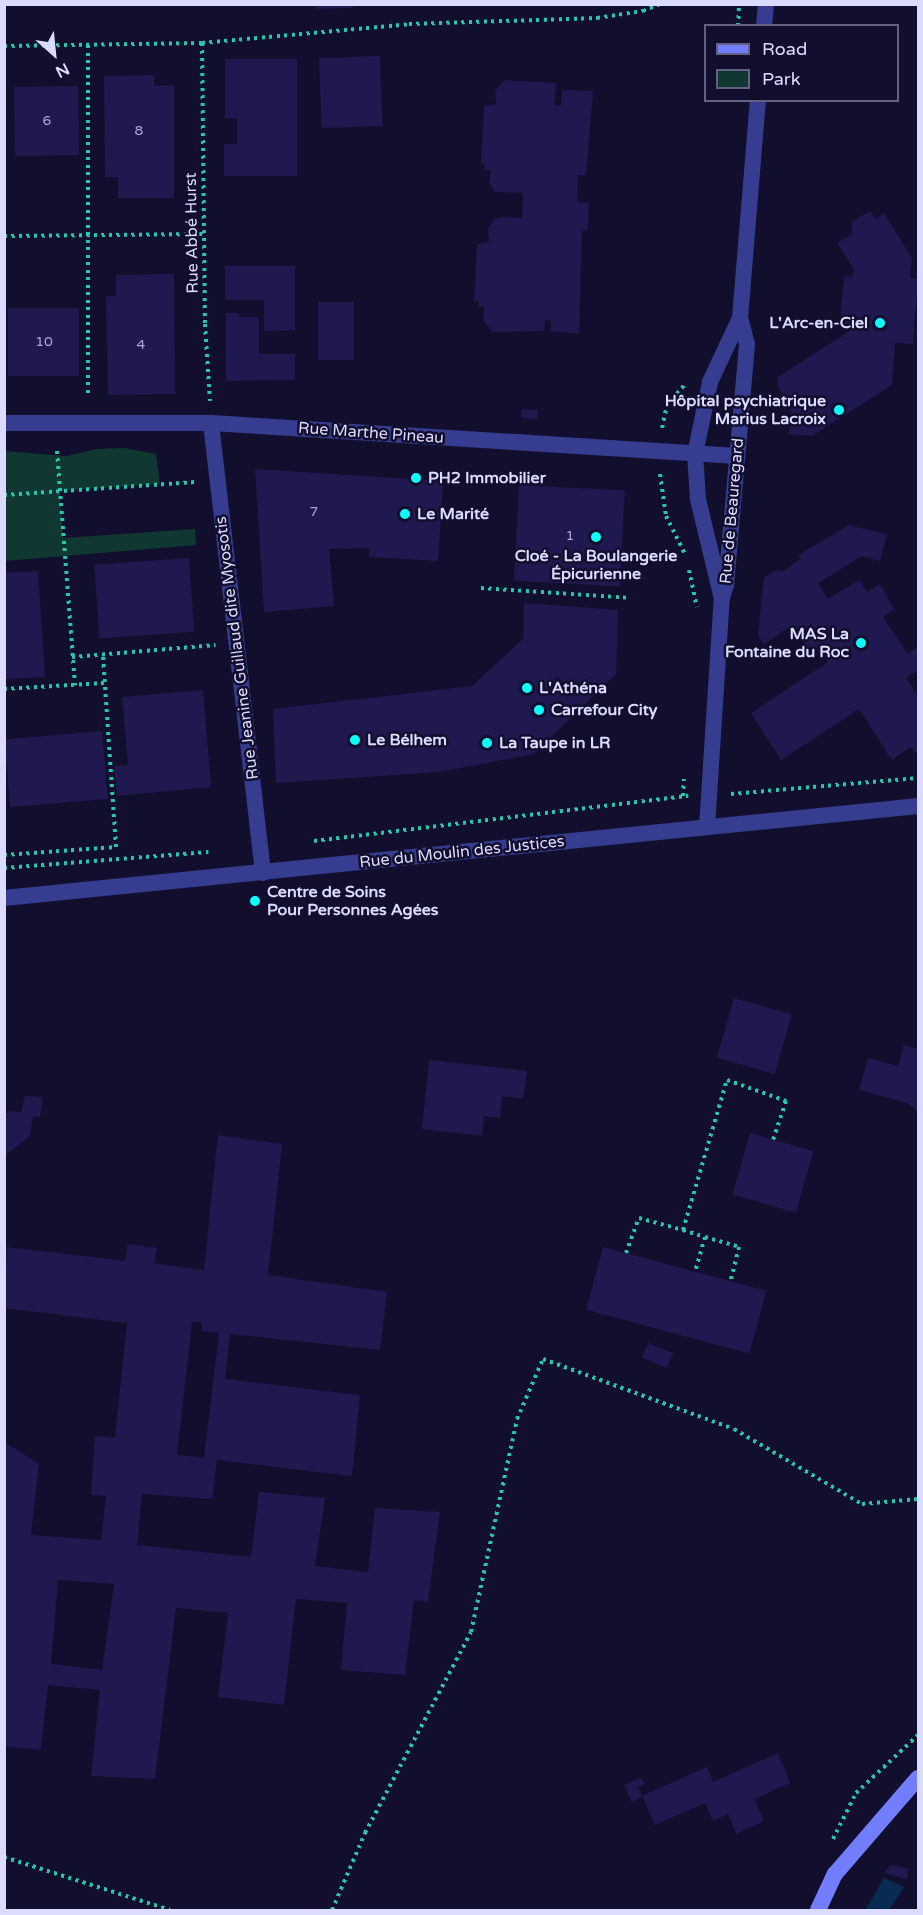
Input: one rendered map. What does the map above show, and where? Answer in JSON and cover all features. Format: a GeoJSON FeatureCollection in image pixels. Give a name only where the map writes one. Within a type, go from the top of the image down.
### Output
{"type":"FeatureCollection","features":[{"type":"Feature","properties":{"kind":"main road"},"geometry":{"type":"LineString","coordinates":[[818,1911],[835,1874],[918,1778]]}},
{"type":"Feature","properties":{"kind":"street"},"geometry":{"type":"LineString","coordinates":[[764,24],[766,4]]}},
{"type":"Feature","properties":{"kind":"street","name":"Rue de Beauregard"},"geometry":{"type":"LineString","coordinates":[[722,598],[698,499],[695,454],[711,382],[740,318],[758,102]]}},
{"type":"Feature","properties":{"kind":"street","name":"Rue de Beauregard"},"geometry":{"type":"LineString","coordinates":[[707,827],[722,598],[726,585],[747,344],[740,318]]}},
{"type":"Feature","properties":{"kind":"street","name":"Rue Marthe Pineau"},"geometry":{"type":"LineString","coordinates":[[4,423],[212,423],[737,456]]}},
{"type":"Feature","properties":{"kind":"street","name":"Rue Jeanine Guillaud dite Myosotis"},"geometry":{"type":"LineString","coordinates":[[212,423],[263,873]]}},
{"type":"Feature","properties":{"kind":"street","name":"Rue du Moulin des Justices"},"geometry":{"type":"LineString","coordinates":[[4,898],[918,806]]}},
{"type":"Feature","properties":{"kind":"path"},"geometry":{"type":"LineString","coordinates":[[4,46],[202,44],[409,24],[597,18],[643,11],[660,4]]}},
{"type":"Feature","properties":{"kind":"path"},"geometry":{"type":"LineString","coordinates":[[738,24],[739,4]]}},
{"type":"Feature","properties":{"kind":"path","name":"Rue Abbé Hurst"},"geometry":{"type":"LineString","coordinates":[[202,44],[206,324],[212,423]]}},
{"type":"Feature","properties":{"kind":"path"},"geometry":{"type":"LineString","coordinates":[[88,45],[88,398]]}},
{"type":"Feature","properties":{"kind":"path"},"geometry":{"type":"LineString","coordinates":[[4,236],[204,234]]}},
{"type":"Feature","properties":{"kind":"path"},"geometry":{"type":"LineString","coordinates":[[57,451],[75,685]]}},
{"type":"Feature","properties":{"kind":"path"},"geometry":{"type":"LineString","coordinates":[[4,495],[218,480]]}},
{"type":"Feature","properties":{"kind":"path"},"geometry":{"type":"LineString","coordinates":[[482,588],[630,598]]}},
{"type":"Feature","properties":{"kind":"path"},"geometry":{"type":"LineString","coordinates":[[72,657],[237,644]]}},
{"type":"Feature","properties":{"kind":"path"},"geometry":{"type":"LineString","coordinates":[[4,855],[116,847],[103,654]]}},
{"type":"Feature","properties":{"kind":"path"},"geometry":{"type":"LineString","coordinates":[[4,689],[104,683]]}},
{"type":"Feature","properties":{"kind":"path"},"geometry":{"type":"LineString","coordinates":[[308,842],[683,796],[709,796],[918,777]]}},
{"type":"Feature","properties":{"kind":"path"},"geometry":{"type":"LineString","coordinates":[[4,868],[214,851]]}},
{"type":"Feature","properties":{"kind":"path"},"geometry":{"type":"LineString","coordinates":[[683,1230],[727,1080],[786,1101],[773,1140]]}},
{"type":"Feature","properties":{"kind":"path"},"geometry":{"type":"LineString","coordinates":[[626,1253],[639,1218],[683,1230],[739,1247],[730,1282]]}},
{"type":"Feature","properties":{"kind":"path"},"geometry":{"type":"LineString","coordinates":[[695,1272],[705,1237]]}},
{"type":"Feature","properties":{"kind":"path"},"geometry":{"type":"LineString","coordinates":[[332,1911],[365,1833],[471,1632],[516,1419],[543,1359],[734,1429],[862,1504],[918,1499]]}},
{"type":"Feature","properties":{"kind":"path"},"geometry":{"type":"LineString","coordinates":[[829,1846],[856,1792],[918,1735]]}},
{"type":"Feature","properties":{"kind":"path"},"geometry":{"type":"LineString","coordinates":[[4,1857],[170,1911]]}},
{"type":"Feature","properties":{"kind":"green space"},"geometry":{"type":"Polygon","coordinates":[[[124,448],[156,454],[160,484],[60,491],[63,538],[195,529],[196,545],[5,561],[5,451],[66,456],[96,449],[124,448]]]}},
{"type":"Feature","properties":{"kind":"water"},"geometry":{"type":"Polygon","coordinates":[[[884,1878],[904,1887],[889,1910],[866,1909],[884,1878]]]}},
{"type":"Feature","properties":{"kind":"building"},"geometry":{"type":"Polygon","coordinates":[[[316,4],[353,4],[353,8],[316,9],[316,4]]]}},
{"type":"Feature","properties":{"kind":"building"},"geometry":{"type":"Polygon","coordinates":[[[380,56],[382,126],[321,128],[319,58],[380,56]]]}},
{"type":"Feature","properties":{"kind":"building"},"geometry":{"type":"Polygon","coordinates":[[[225,59],[297,59],[297,176],[224,176],[224,144],[237,144],[237,118],[225,118],[225,59]]]}},
{"type":"Feature","properties":{"kind":"building"},"geometry":{"type":"Polygon","coordinates":[[[154,75],[154,86],[174,85],[174,198],[118,198],[118,177],[105,177],[104,76],[154,75]]]}},
{"type":"Feature","properties":{"kind":"building"},"geometry":{"type":"Polygon","coordinates":[[[505,80],[556,83],[554,105],[561,106],[562,90],[593,91],[586,175],[578,175],[577,202],[589,203],[588,229],[582,231],[579,334],[551,331],[551,321],[545,320],[544,331],[493,332],[483,321],[484,307],[478,306],[479,301],[474,301],[477,245],[489,241],[488,229],[493,220],[502,217],[522,218],[523,193],[495,192],[489,183],[491,170],[484,170],[485,165],[481,164],[484,106],[496,104],[495,91],[505,80]]]}},
{"type":"Feature","properties":{"kind":"building"},"geometry":{"type":"Polygon","coordinates":[[[78,86],[79,155],[15,156],[14,87],[78,86]]]}},
{"type":"Feature","properties":{"kind":"building","name":"L'Arc-en-Ciel"},"geometry":{"type":"Polygon","coordinates":[[[870,211],[876,219],[884,213],[912,258],[910,278],[918,279],[913,344],[895,343],[892,385],[812,436],[789,434],[791,406],[777,385],[778,377],[851,330],[851,324],[840,323],[844,276],[852,277],[854,269],[837,243],[852,234],[852,222],[870,211]]]}},
{"type":"Feature","properties":{"kind":"building"},"geometry":{"type":"Polygon","coordinates":[[[225,266],[295,266],[295,330],[264,331],[264,300],[225,300],[225,266]]]}},
{"type":"Feature","properties":{"kind":"building"},"geometry":{"type":"Polygon","coordinates":[[[174,274],[175,394],[108,395],[106,296],[116,296],[116,275],[174,274]]]}},
{"type":"Feature","properties":{"kind":"building"},"geometry":{"type":"Polygon","coordinates":[[[318,302],[354,302],[354,360],[318,360],[318,302]]]}},
{"type":"Feature","properties":{"kind":"building"},"geometry":{"type":"Polygon","coordinates":[[[8,308],[79,308],[79,376],[8,376],[8,308]]]}},
{"type":"Feature","properties":{"kind":"building"},"geometry":{"type":"Polygon","coordinates":[[[226,313],[239,313],[239,317],[259,317],[259,354],[295,354],[295,380],[226,381],[226,313]]]}},
{"type":"Feature","properties":{"kind":"building"},"geometry":{"type":"Polygon","coordinates":[[[522,409],[538,410],[537,419],[521,418],[522,409]]]}},
{"type":"Feature","properties":{"kind":"building"},"geometry":{"type":"Polygon","coordinates":[[[255,469],[443,481],[438,561],[369,557],[369,548],[329,549],[334,606],[264,612],[255,469]]]}},
{"type":"Feature","properties":{"kind":"building"},"geometry":{"type":"Polygon","coordinates":[[[519,485],[625,491],[620,586],[514,581],[519,485]]]}},
{"type":"Feature","properties":{"kind":"building","name":"MAS La Fontaine du Roc"},"geometry":{"type":"Polygon","coordinates":[[[849,525],[887,534],[880,561],[862,556],[818,583],[828,599],[859,580],[867,592],[880,584],[894,609],[883,617],[908,654],[918,646],[918,670],[906,678],[918,697],[918,752],[911,747],[892,760],[859,709],[781,760],[751,713],[828,662],[819,649],[812,654],[793,625],[764,644],[758,635],[764,578],[776,570],[783,571],[801,559],[798,555],[849,525]]]}},
{"type":"Feature","properties":{"kind":"building"},"geometry":{"type":"Polygon","coordinates":[[[189,558],[194,632],[99,638],[94,565],[189,558]]]}},
{"type":"Feature","properties":{"kind":"building"},"geometry":{"type":"Polygon","coordinates":[[[38,571],[45,677],[4,679],[4,573],[38,571]]]}},
{"type":"Feature","properties":{"kind":"building"},"geometry":{"type":"Polygon","coordinates":[[[524,603],[618,610],[616,674],[534,754],[439,772],[276,783],[273,709],[472,686],[523,639],[524,603]]]}},
{"type":"Feature","properties":{"kind":"building"},"geometry":{"type":"Polygon","coordinates":[[[203,690],[211,787],[117,796],[114,766],[128,765],[122,697],[203,690]]]}},
{"type":"Feature","properties":{"kind":"building"},"geometry":{"type":"Polygon","coordinates":[[[102,731],[108,799],[10,807],[4,740],[102,731]]]}},
{"type":"Feature","properties":{"kind":"building"},"geometry":{"type":"Polygon","coordinates":[[[734,998],[792,1015],[775,1074],[717,1058],[734,998]]]}},
{"type":"Feature","properties":{"kind":"building"},"geometry":{"type":"Polygon","coordinates":[[[904,1045],[918,1049],[918,1112],[907,1103],[859,1090],[868,1058],[898,1066],[904,1045]]]}},
{"type":"Feature","properties":{"kind":"building"},"geometry":{"type":"Polygon","coordinates":[[[429,1060],[527,1071],[523,1099],[502,1096],[500,1118],[484,1116],[482,1136],[422,1129],[429,1060]]]}},
{"type":"Feature","properties":{"kind":"building"},"geometry":{"type":"Polygon","coordinates":[[[25,1096],[43,1097],[40,1117],[33,1116],[30,1136],[4,1156],[4,1116],[10,1111],[21,1112],[25,1096]]]}},
{"type":"Feature","properties":{"kind":"building"},"geometry":{"type":"Polygon","coordinates":[[[750,1133],[813,1151],[796,1213],[732,1195],[750,1133]]]}},
{"type":"Feature","properties":{"kind":"building"},"geometry":{"type":"Polygon","coordinates":[[[218,1135],[282,1144],[268,1275],[387,1292],[380,1350],[230,1334],[225,1379],[360,1395],[352,1476],[217,1460],[212,1499],[142,1494],[137,1545],[251,1557],[259,1492],[325,1498],[315,1566],[368,1572],[375,1508],[440,1512],[428,1602],[414,1600],[405,1675],[341,1670],[347,1603],[296,1599],[284,1705],[218,1697],[228,1613],[176,1608],[155,1779],[91,1776],[100,1690],[48,1685],[41,1750],[4,1746],[4,1442],[39,1464],[31,1535],[101,1540],[106,1496],[91,1495],[95,1436],[115,1438],[127,1323],[4,1308],[7,1247],[125,1261],[128,1244],[157,1248],[154,1263],[204,1270],[218,1135]],[[192,1322],[177,1455],[204,1458],[219,1333],[202,1331],[201,1322],[192,1322]],[[58,1580],[51,1664],[102,1670],[114,1584],[58,1580]]]}},
{"type":"Feature","properties":{"kind":"building"},"geometry":{"type":"Polygon","coordinates":[[[603,1247],[766,1291],[749,1354],[586,1310],[603,1247]]]}},
{"type":"Feature","properties":{"kind":"building"},"geometry":{"type":"Polygon","coordinates":[[[648,1343],[673,1353],[667,1368],[642,1358],[648,1343]]]}},
{"type":"Feature","properties":{"kind":"building"},"geometry":{"type":"Polygon","coordinates":[[[778,1753],[790,1783],[754,1799],[764,1821],[736,1834],[728,1814],[713,1821],[705,1803],[655,1825],[642,1796],[707,1767],[713,1782],[778,1753]]]}},
{"type":"Feature","properties":{"kind":"building"},"geometry":{"type":"Polygon","coordinates":[[[641,1777],[645,1784],[638,1787],[642,1797],[632,1802],[624,1785],[641,1777]]]}},
{"type":"Feature","properties":{"kind":"building"},"geometry":{"type":"Polygon","coordinates":[[[891,1865],[909,1869],[907,1879],[884,1873],[891,1865]]]}},
{"type":"Feature","properties":{"kind":"place","name":"L'Arc-en-Ciel"},"geometry":{"type":"Point","coordinates":[880,323]}},
{"type":"Feature","properties":{"kind":"place","name":"Hôpital psychiatrique Marius Lacroix"},"geometry":{"type":"Point","coordinates":[839,410]}},
{"type":"Feature","properties":{"kind":"place","name":"PH2 Immobilier"},"geometry":{"type":"Point","coordinates":[416,478]}},
{"type":"Feature","properties":{"kind":"place","name":"Le Marité"},"geometry":{"type":"Point","coordinates":[405,514]}},
{"type":"Feature","properties":{"kind":"place","name":"Cloé - La Boulangerie Épicurienne"},"geometry":{"type":"Point","coordinates":[596,537]}},
{"type":"Feature","properties":{"kind":"place","name":"MAS La Fontaine du Roc"},"geometry":{"type":"Point","coordinates":[861,643]}},
{"type":"Feature","properties":{"kind":"place","name":"L'Athéna"},"geometry":{"type":"Point","coordinates":[527,688]}},
{"type":"Feature","properties":{"kind":"place","name":"Carrefour City"},"geometry":{"type":"Point","coordinates":[539,710]}},
{"type":"Feature","properties":{"kind":"place","name":"Le Bélhem"},"geometry":{"type":"Point","coordinates":[355,740]}},
{"type":"Feature","properties":{"kind":"place","name":"La Taupe in LR"},"geometry":{"type":"Point","coordinates":[487,743]}},
{"type":"Feature","properties":{"kind":"place","name":"Centre de Soins Pour Personnes Agées"},"geometry":{"type":"Point","coordinates":[255,901]}}]}
